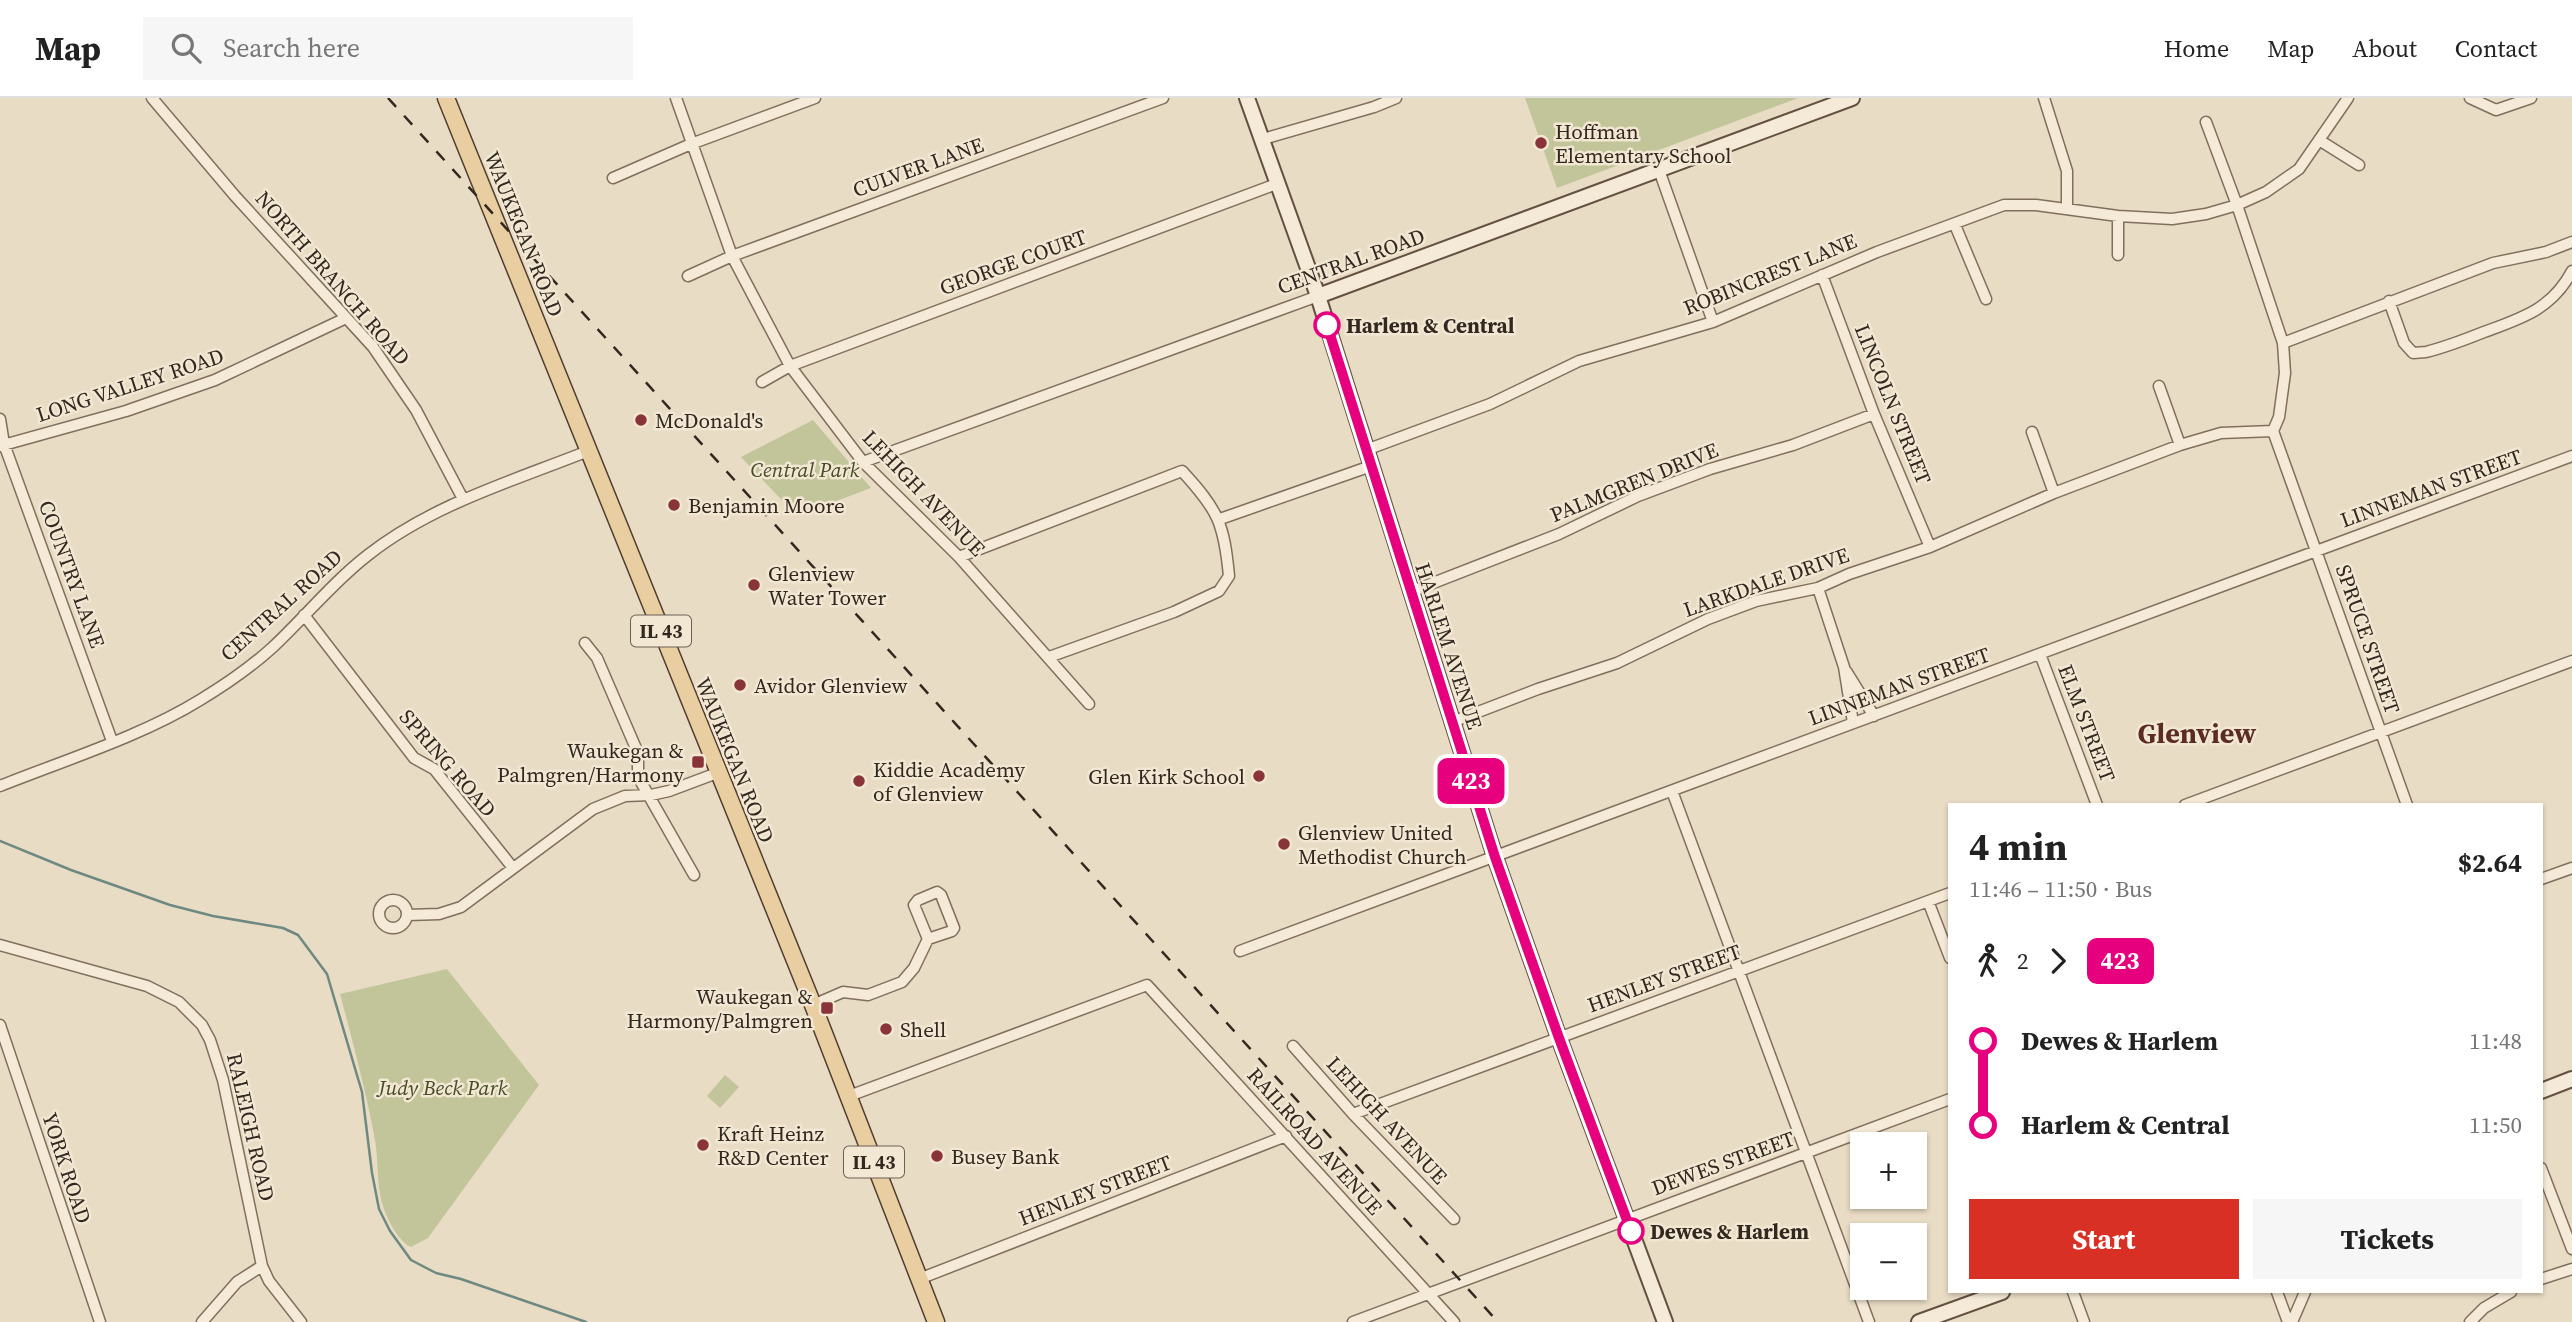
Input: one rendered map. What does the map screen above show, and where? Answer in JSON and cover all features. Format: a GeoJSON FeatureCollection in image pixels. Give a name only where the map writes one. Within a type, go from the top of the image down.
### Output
{"type":"FeatureCollection","features":[{"type":"Feature","properties":{"kind":"main road","name":"WAUKEGAN ROAD"},"geometry":{"type":"LineString","coordinates":[[446,98],[813,1005],[936,1322]]}},
{"type":"Feature","properties":{"kind":"main road","name":"HARLEM AVENUE"},"geometry":{"type":"LineString","coordinates":[[1247,98],[1318,296],[1495,857],[1665,1322]]}},
{"type":"Feature","properties":{"kind":"main road","name":"CENTRAL ROAD"},"geometry":{"type":"LineString","coordinates":[[1318,296],[1852,98]]}},
{"type":"Feature","properties":{"kind":"main road"},"geometry":{"type":"LineString","coordinates":[[2543,1090],[2572,1079]]}},
{"type":"Feature","properties":{"kind":"main road"},"geometry":{"type":"LineString","coordinates":[[1919,1322],[1999,1293]]}},
{"type":"Feature","properties":{"kind":"street","name":"NORTH BRANCH ROAD"},"geometry":{"type":"LineString","coordinates":[[152,98],[235,196],[373,347],[416,410],[463,499]]}},
{"type":"Feature","properties":{"kind":"street","name":"LEHIGH AVENUE"},"geometry":{"type":"LineString","coordinates":[[676,98],[732,256],[790,366],[863,462],[960,557],[1089,704]]}},
{"type":"Feature","properties":{"kind":"street"},"geometry":{"type":"LineString","coordinates":[[613,178],[691,144],[816,98]]}},
{"type":"Feature","properties":{"kind":"street","name":"CULVER LANE"},"geometry":{"type":"LineString","coordinates":[[688,276],[732,256],[1163,98]]}},
{"type":"Feature","properties":{"kind":"street"},"geometry":{"type":"LineString","coordinates":[[1263,139],[1374,107],[1396,98]]}},
{"type":"Feature","properties":{"kind":"street"},"geometry":{"type":"LineString","coordinates":[[2043,98],[2067,171],[2067,209]]}},
{"type":"Feature","properties":{"kind":"street","name":"ROBINCREST LANE"},"geometry":{"type":"LineString","coordinates":[[1366,450],[1490,404],[1579,361],[1713,322],[1822,275],[2004,205],[2172,219],[2206,214],[2237,205],[2266,191],[2299,169],[2348,98]]}},
{"type":"Feature","properties":{"kind":"street"},"geometry":{"type":"LineString","coordinates":[[2470,98],[2496,110],[2531,98]]}},
{"type":"Feature","properties":{"kind":"street"},"geometry":{"type":"LineString","coordinates":[[2206,122],[2283,343],[2284,383],[2279,417],[2273,431]]}},
{"type":"Feature","properties":{"kind":"street"},"geometry":{"type":"LineString","coordinates":[[2319,140],[2358,165]]}},
{"type":"Feature","properties":{"kind":"street"},"geometry":{"type":"LineString","coordinates":[[1659,170],[1713,322]]}},
{"type":"Feature","properties":{"kind":"street","name":"GEORGE COURT"},"geometry":{"type":"LineString","coordinates":[[762,382],[790,366],[1279,183]]}},
{"type":"Feature","properties":{"kind":"street"},"geometry":{"type":"LineString","coordinates":[[2118,216],[2118,255]]}},
{"type":"Feature","properties":{"kind":"street"},"geometry":{"type":"LineString","coordinates":[[1955,225],[1986,299]]}},
{"type":"Feature","properties":{"kind":"street"},"geometry":{"type":"LineString","coordinates":[[2283,343],[2493,263],[2546,252],[2572,242]]}},
{"type":"Feature","properties":{"kind":"street"},"geometry":{"type":"LineString","coordinates":[[2389,302],[2404,343],[2413,353],[2426,352],[2530,314],[2548,302],[2564,286],[2572,271]]}},
{"type":"Feature","properties":{"kind":"street","name":"LINCOLN STREET"},"geometry":{"type":"LineString","coordinates":[[1822,275],[1874,414],[1930,547]]}},
{"type":"Feature","properties":{"kind":"street","name":"CENTRAL ROAD"},"geometry":{"type":"LineString","coordinates":[[863,462],[1318,296]]}},
{"type":"Feature","properties":{"kind":"street","name":"LONG VALLEY ROAD"},"geometry":{"type":"LineString","coordinates":[[2,445],[126,411],[215,380],[346,318]]}},
{"type":"Feature","properties":{"kind":"street"},"geometry":{"type":"LineString","coordinates":[[2158,386],[2180,446]]}},
{"type":"Feature","properties":{"kind":"street","name":"PALMGREN DRIVE"},"geometry":{"type":"LineString","coordinates":[[1410,592],[1559,534],[1662,487],[1710,469],[1793,445],[1874,414]]}},
{"type":"Feature","properties":{"kind":"street","name":"COUNTRY LANE"},"geometry":{"type":"LineString","coordinates":[[0,419],[2,445],[112,741]]}},
{"type":"Feature","properties":{"kind":"street","name":"LARKDALE DRIVE"},"geometry":{"type":"LineString","coordinates":[[1452,722],[1538,689],[1617,663],[1708,618],[1756,601],[1818,589],[1849,574],[1930,547],[2054,493],[2180,446],[2221,433],[2273,431]]}},
{"type":"Feature","properties":{"kind":"street","name":"SPRUCE STREET"},"geometry":{"type":"LineString","coordinates":[[2273,431],[2406,803]]}},
{"type":"Feature","properties":{"kind":"street"},"geometry":{"type":"LineString","coordinates":[[2032,432],[2054,493]]}},
{"type":"Feature","properties":{"kind":"street","name":"CENTRAL ROAD"},"geometry":{"type":"LineString","coordinates":[[0,786],[153,726],[201,699],[249,666],[368,555],[394,536],[463,499],[588,451]]}},
{"type":"Feature","properties":{"kind":"street","name":"LINNEMAN STREET"},"geometry":{"type":"LineString","coordinates":[[1240,951],[2572,456]]}},
{"type":"Feature","properties":{"kind":"street"},"geometry":{"type":"LineString","coordinates":[[1220,519],[1371,466]]}},
{"type":"Feature","properties":{"kind":"street"},"geometry":{"type":"LineString","coordinates":[[960,557],[1182,471],[1205,496],[1220,519],[1229,576],[1219,591],[1174,612],[1049,657]]}},
{"type":"Feature","properties":{"kind":"street"},"geometry":{"type":"LineString","coordinates":[[1818,589],[1844,667],[1853,723]]}},
{"type":"Feature","properties":{"kind":"street","name":"SPRING ROAD"},"geometry":{"type":"LineString","coordinates":[[304,615],[414,758],[434,769],[513,868]]}},
{"type":"Feature","properties":{"kind":"street"},"geometry":{"type":"LineString","coordinates":[[586,643],[597,658],[638,753],[638,775],[694,875]]}},
{"type":"Feature","properties":{"kind":"street","name":"ELM STREET"},"geometry":{"type":"LineString","coordinates":[[2040,654],[2096,803]]}},
{"type":"Feature","properties":{"kind":"street"},"geometry":{"type":"LineString","coordinates":[[2190,803],[2572,661]]}},
{"type":"Feature","properties":{"kind":"street"},"geometry":{"type":"LineString","coordinates":[[1844,667],[1874,716]]}},
{"type":"Feature","properties":{"kind":"street"},"geometry":{"type":"LineString","coordinates":[[408,915],[439,914],[470,902],[593,809],[609,801],[625,796],[650,795],[718,773]]}},
{"type":"Feature","properties":{"kind":"street"},"geometry":{"type":"LineString","coordinates":[[1672,791],[1804,1153],[1869,1322]]}},
{"type":"Feature","properties":{"kind":"street"},"geometry":{"type":"LineString","coordinates":[[2543,878],[2572,868]]}},
{"type":"Feature","properties":{"kind":"street"},"geometry":{"type":"LineString","coordinates":[[813,1005],[843,992],[868,995],[902,982],[914,968],[928,939],[954,928],[941,895],[937,892],[918,900],[914,905],[928,939]]}},
{"type":"Feature","properties":{"kind":"street","name":"HENLEY STREET"},"geometry":{"type":"LineString","coordinates":[[1353,1114],[1948,894]]}},
{"type":"Feature","properties":{"kind":"street"},"geometry":{"type":"LineString","coordinates":[[1928,901],[1948,953]]}},
{"type":"Feature","properties":{"kind":"street","name":"RALEIGH ROAD"},"geometry":{"type":"LineString","coordinates":[[0,945],[147,986],[179,1002],[202,1025],[210,1040],[223,1080],[262,1266],[269,1281],[301,1322]]}},
{"type":"Feature","properties":{"kind":"street","name":"RAILROAD AVENUE"},"geometry":{"type":"LineString","coordinates":[[849,1096],[1147,985],[1454,1322]]}},
{"type":"Feature","properties":{"kind":"street","name":"YORK ROAD"},"geometry":{"type":"LineString","coordinates":[[0,1025],[100,1322]]}},
{"type":"Feature","properties":{"kind":"street","name":"LEHIGH AVENUE"},"geometry":{"type":"LineString","coordinates":[[1293,1046],[1353,1114],[1454,1219]]}},
{"type":"Feature","properties":{"kind":"street","name":"DEWES STREET"},"geometry":{"type":"LineString","coordinates":[[1353,1322],[1948,1100]]}},
{"type":"Feature","properties":{"kind":"street","name":"HENLEY STREET"},"geometry":{"type":"LineString","coordinates":[[919,1279],[1286,1136]]}},
{"type":"Feature","properties":{"kind":"street"},"geometry":{"type":"LineString","coordinates":[[2543,1173],[2572,1249]]}},
{"type":"Feature","properties":{"kind":"street"},"geometry":{"type":"LineString","coordinates":[[202,1322],[237,1282],[262,1266]]}},
{"type":"Feature","properties":{"kind":"street"},"geometry":{"type":"LineString","coordinates":[[2543,1278],[2572,1269]]}},
{"type":"Feature","properties":{"kind":"street"},"geometry":{"type":"LineString","coordinates":[[2073,1293],[2084,1322]]}},
{"type":"Feature","properties":{"kind":"street"},"geometry":{"type":"LineString","coordinates":[[2277,1293],[2290,1322]]}},
{"type":"Feature","properties":{"kind":"street"},"geometry":{"type":"LineString","coordinates":[[2290,1322],[2304,1293]]}},
{"type":"Feature","properties":{"kind":"street"},"geometry":{"type":"LineString","coordinates":[[2470,1322],[2484,1308],[2509,1293]]}},
{"type":"Feature","properties":{"kind":"green space"},"geometry":{"type":"Polygon","coordinates":[[[1525,98],[1798,98],[1557,188],[1525,98]]]}},
{"type":"Feature","properties":{"kind":"green space","name":"Central Park"},"geometry":{"type":"Polygon","coordinates":[[[813,420],[871,488],[797,516],[741,457],[813,420]]]}},
{"type":"Feature","properties":{"kind":"green space","name":"Judy Beck Park"},"geometry":{"type":"Polygon","coordinates":[[[447,969],[539,1085],[428,1238],[411,1247],[395,1231],[381,1201],[371,1122],[340,994],[447,969]]]}},
{"type":"Feature","properties":{"kind":"green space"},"geometry":{"type":"Polygon","coordinates":[[[725,1075],[739,1087],[720,1108],[707,1096],[725,1075]]]}},
{"type":"Feature","properties":{"kind":"waterway"},"geometry":{"type":"LineString","coordinates":[[0,841],[71,870],[170,905],[213,916],[283,928],[298,935],[327,974],[362,1092],[379,1209],[390,1231],[411,1260],[436,1273],[586,1322]]}},
{"type":"Feature","properties":{"kind":"railway"},"geometry":{"type":"LineString","coordinates":[[388,98],[1498,1322]]}},
{"type":"Feature","properties":{"kind":"bus line","name":"423"},"geometry":{"type":"LineString","coordinates":[[1327,325],[1495,857],[1631,1231]]}},
{"type":"Feature","properties":{"kind":"place","name":"Hoffman Elementary School"},"geometry":{"type":"Point","coordinates":[1541,143]}},
{"type":"Feature","properties":{"kind":"place","name":"Harlem & Central"},"geometry":{"type":"Point","coordinates":[1327,325]}},
{"type":"Feature","properties":{"kind":"place","name":"McDonald's"},"geometry":{"type":"Point","coordinates":[641,420]}},
{"type":"Feature","properties":{"kind":"place","name":"Benjamin Moore"},"geometry":{"type":"Point","coordinates":[674,505]}},
{"type":"Feature","properties":{"kind":"place","name":"Glenview Water Tower"},"geometry":{"type":"Point","coordinates":[754,585]}},
{"type":"Feature","properties":{"kind":"place","name":"Avidor Glenview"},"geometry":{"type":"Point","coordinates":[740,685]}},
{"type":"Feature","properties":{"kind":"place","name":"Waukegan & Palmgren/Harmony"},"geometry":{"type":"Point","coordinates":[698,762]}},
{"type":"Feature","properties":{"kind":"place","name":"Glen Kirk School"},"geometry":{"type":"Point","coordinates":[1259,776]}},
{"type":"Feature","properties":{"kind":"place","name":"Kiddie Academy of Glenview"},"geometry":{"type":"Point","coordinates":[859,781]}},
{"type":"Feature","properties":{"kind":"place","name":"Glenview United Methodist Church"},"geometry":{"type":"Point","coordinates":[1284,844]}},
{"type":"Feature","properties":{"kind":"place","name":"Waukegan & Harmony/Palmgren"},"geometry":{"type":"Point","coordinates":[827,1008]}},
{"type":"Feature","properties":{"kind":"place","name":"Shell"},"geometry":{"type":"Point","coordinates":[886,1029]}},
{"type":"Feature","properties":{"kind":"place","name":"Kraft Heinz R&D Center"},"geometry":{"type":"Point","coordinates":[703,1145]}},
{"type":"Feature","properties":{"kind":"place","name":"Busey Bank"},"geometry":{"type":"Point","coordinates":[937,1156]}},
{"type":"Feature","properties":{"kind":"place","name":"Dewes & Harlem"},"geometry":{"type":"Point","coordinates":[1631,1231]}},
{"type":"Feature","properties":{"kind":"district","name":"Glenview"},"geometry":{"type":"Point","coordinates":[2197,733]}}]}
